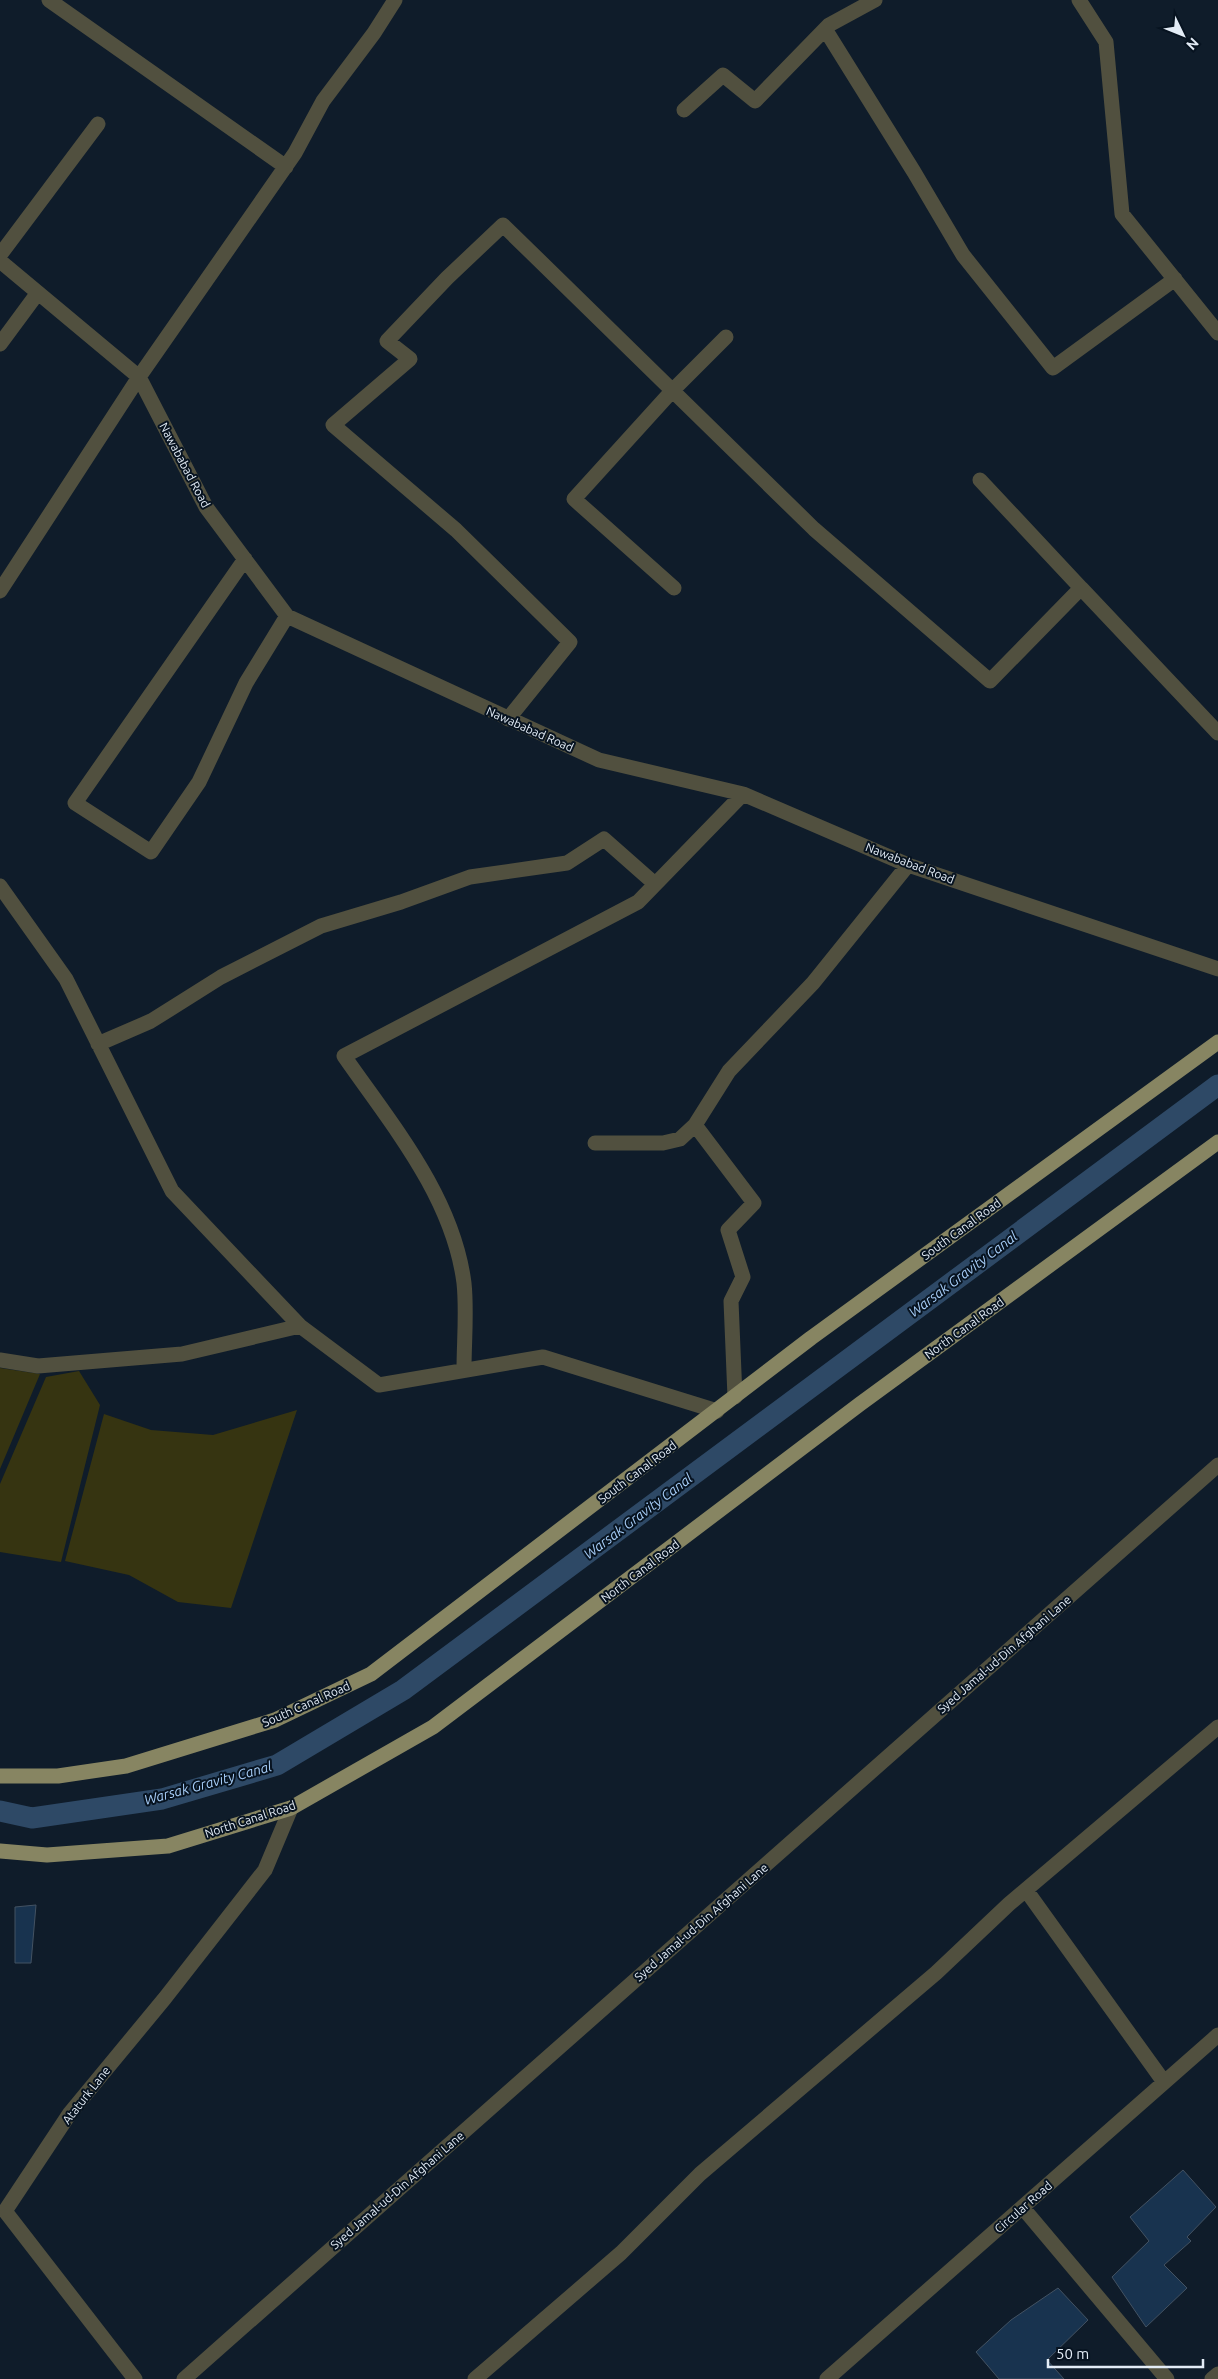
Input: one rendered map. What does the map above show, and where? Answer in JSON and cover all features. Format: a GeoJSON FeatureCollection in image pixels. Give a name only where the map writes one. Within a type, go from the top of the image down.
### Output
{"type":"FeatureCollection","features":[{"type":"Feature","properties":{"kind":"main road","name":"South Canal Road"},"geometry":{"type":"LineString","coordinates":[[0,1776],[58,1776],[126,1766],[275,1720],[372,1674],[811,1338],[1218,1042]]}},
{"type":"Feature","properties":{"kind":"main road","name":"North Canal Road"},"geometry":{"type":"LineString","coordinates":[[0,1851],[47,1855],[168,1846],[291,1808],[433,1727],[860,1404],[1218,1142]]}},
{"type":"Feature","properties":{"kind":"street"},"geometry":{"type":"LineString","coordinates":[[49,0],[286,167]]}},
{"type":"Feature","properties":{"kind":"street"},"geometry":{"type":"LineString","coordinates":[[0,591],[139,377],[286,167],[323,101],[374,33],[395,0]]}},
{"type":"Feature","properties":{"kind":"street"},"geometry":{"type":"LineString","coordinates":[[684,110],[723,75],[755,101],[829,24],[876,0]]}},
{"type":"Feature","properties":{"kind":"street"},"geometry":{"type":"LineString","coordinates":[[1079,0],[1106,42],[1122,214],[1218,333]]}},
{"type":"Feature","properties":{"kind":"street"},"geometry":{"type":"LineString","coordinates":[[825,29],[914,172],[962,255],[1053,368],[1175,279]]}},
{"type":"Feature","properties":{"kind":"street"},"geometry":{"type":"LineString","coordinates":[[1,263],[98,124]]}},
{"type":"Feature","properties":{"kind":"street"},"geometry":{"type":"LineString","coordinates":[[508,719],[570,642],[456,530],[333,425],[410,358],[387,341],[447,278],[502,225],[814,530],[990,681],[1081,588]]}},
{"type":"Feature","properties":{"kind":"street","name":"Nawababad Road"},"geometry":{"type":"LineString","coordinates":[[1,263],[139,377],[206,507],[287,616],[599,760],[743,794],[908,865],[1218,969]]}},
{"type":"Feature","properties":{"kind":"street"},"geometry":{"type":"LineString","coordinates":[[0,344],[37,294]]}},
{"type":"Feature","properties":{"kind":"street"},"geometry":{"type":"LineString","coordinates":[[674,588],[574,499],[672,391],[726,337]]}},
{"type":"Feature","properties":{"kind":"street"},"geometry":{"type":"LineString","coordinates":[[980,480],[1218,734]]}},
{"type":"Feature","properties":{"kind":"street"},"geometry":{"type":"LineString","coordinates":[[245,559],[75,803],[151,852],[199,782],[246,683],[287,616]]}},
{"type":"Feature","properties":{"kind":"street"},"geometry":{"type":"LineString","coordinates":[[464,1370],[464,1283],[452,1230],[422,1169],[344,1056],[638,902],[743,794]]}},
{"type":"Feature","properties":{"kind":"street"},"geometry":{"type":"LineString","coordinates":[[98,1044],[151,1021],[220,977],[321,926],[401,902],[470,877],[567,863],[604,839],[655,884]]}},
{"type":"Feature","properties":{"kind":"street"},"geometry":{"type":"LineString","coordinates":[[595,1143],[663,1143],[680,1139],[695,1125],[729,1071],[813,983],[908,865]]}},
{"type":"Feature","properties":{"kind":"street"},"geometry":{"type":"LineString","coordinates":[[0,886],[66,979],[172,1191],[300,1326],[379,1385],[543,1357],[717,1411]]}},
{"type":"Feature","properties":{"kind":"street"},"geometry":{"type":"LineString","coordinates":[[695,1125],[754,1203],[728,1230],[744,1277],[731,1300],[735,1397]]}},
{"type":"Feature","properties":{"kind":"street"},"geometry":{"type":"LineString","coordinates":[[0,1360],[38,1366],[182,1354],[300,1326]]}},
{"type":"Feature","properties":{"kind":"street","name":"Syed Jamal-ud-Din Afghani Lane"},"geometry":{"type":"LineString","coordinates":[[184,2379],[1218,1466]]}},
{"type":"Feature","properties":{"kind":"street"},"geometry":{"type":"LineString","coordinates":[[474,2379],[621,2253],[700,2174],[936,1972],[1026,1890],[1218,1728]]}},
{"type":"Feature","properties":{"kind":"street","name":"Ataturk Lane"},"geometry":{"type":"LineString","coordinates":[[135,2379],[5,2211],[70,2113],[165,1998],[265,1870],[291,1808]]}},
{"type":"Feature","properties":{"kind":"street"},"geometry":{"type":"LineString","coordinates":[[1026,1890],[1164,2082]]}},
{"type":"Feature","properties":{"kind":"street","name":"Circular Road"},"geometry":{"type":"LineString","coordinates":[[827,2379],[1218,2035]]}},
{"type":"Feature","properties":{"kind":"street"},"geometry":{"type":"LineString","coordinates":[[1023,2208],[1167,2379]]}},
{"type":"Feature","properties":{"kind":"street"},"geometry":{"type":"LineString","coordinates":[[1212,2379],[1218,2374]]}},
{"type":"Feature","properties":{"kind":"shaded area"},"geometry":{"type":"Polygon","coordinates":[[[0,1368],[40,1374],[0,1469],[0,1368]]]}},
{"type":"Feature","properties":{"kind":"shaded area"},"geometry":{"type":"Polygon","coordinates":[[[79,1371],[100,1405],[61,1562],[0,1552],[0,1484],[46,1377],[79,1371]]]}},
{"type":"Feature","properties":{"kind":"shaded area"},"geometry":{"type":"Polygon","coordinates":[[[297,1410],[231,1608],[178,1602],[129,1575],[65,1561],[104,1414],[151,1430],[213,1435],[297,1410]]]}},
{"type":"Feature","properties":{"kind":"building"},"geometry":{"type":"Polygon","coordinates":[[[36,1905],[31,1963],[15,1963],[15,1907],[36,1905]]]}},
{"type":"Feature","properties":{"kind":"building"},"geometry":{"type":"Polygon","coordinates":[[[1183,2170],[1216,2207],[1187,2237],[1191,2241],[1164,2265],[1187,2288],[1146,2327],[1112,2277],[1149,2241],[1130,2217],[1183,2170]]]}},
{"type":"Feature","properties":{"kind":"building"},"geometry":{"type":"Polygon","coordinates":[[[1058,2288],[1088,2320],[1047,2360],[1064,2379],[999,2379],[976,2352],[1011,2320],[1058,2288]]]}},
{"type":"Feature","properties":{"kind":"waterway","name":"Warsak Gravity Canal"},"geometry":{"type":"LineString","coordinates":[[0,1811],[32,1818],[162,1799],[277,1765],[403,1690],[1218,1085]]}}]}
